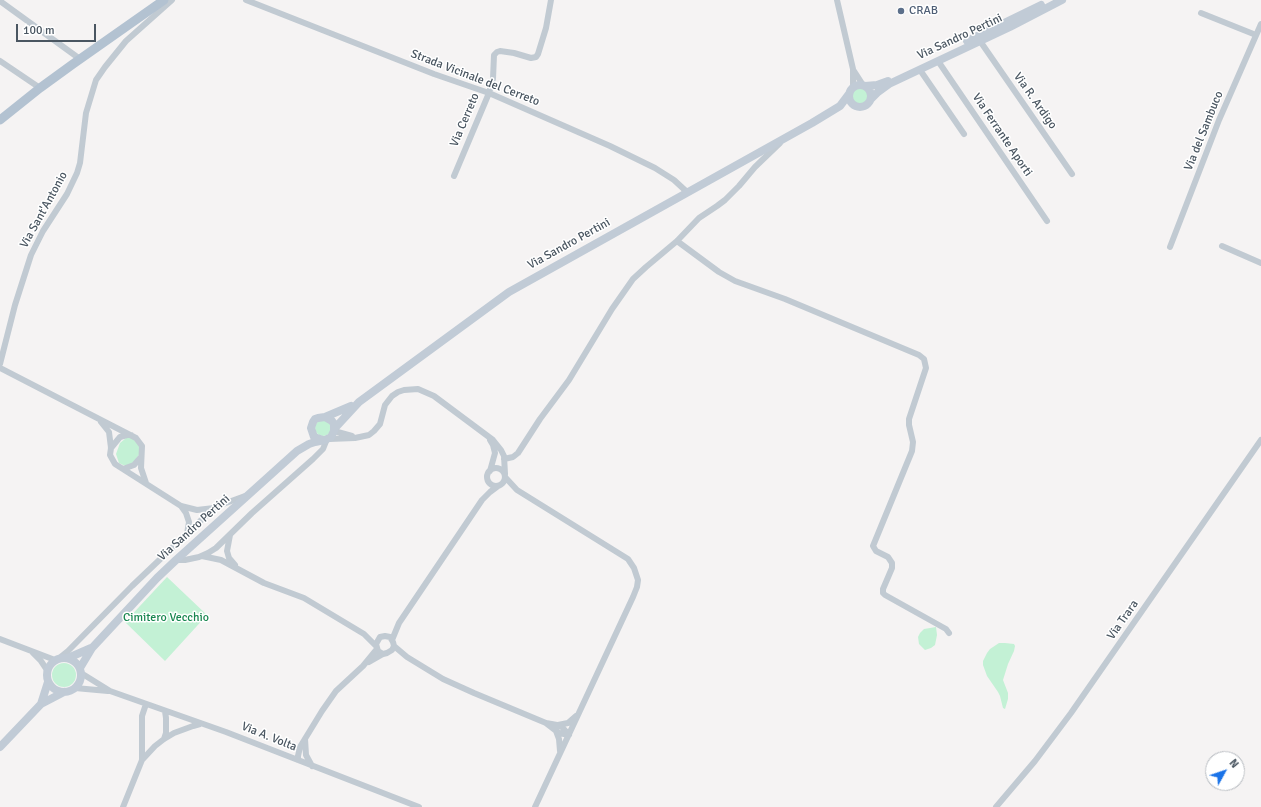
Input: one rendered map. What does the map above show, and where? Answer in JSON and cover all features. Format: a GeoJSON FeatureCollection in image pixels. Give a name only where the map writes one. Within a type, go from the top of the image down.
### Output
{"type":"FeatureCollection","features":[{"type":"Feature","properties":{"kind":"main road"},"geometry":{"type":"LineString","coordinates":[[0,120],[40,88],[164,0]]}},
{"type":"Feature","properties":{"kind":"main road","name":"Via Sandro Pertini"},"geometry":{"type":"LineString","coordinates":[[80,670],[92,648],[157,578],[297,451],[309,444],[326,440],[333,435],[335,429],[356,404],[503,296],[834,110],[840,106],[851,91],[858,85],[880,84],[888,81],[1050,0]]}},
{"type":"Feature","properties":{"kind":"main road","name":"Via Sandro Pertini"},"geometry":{"type":"LineString","coordinates":[[834,110],[841,107],[865,106],[886,86],[1062,0]]}},
{"type":"Feature","properties":{"kind":"main road"},"geometry":{"type":"LineString","coordinates":[[864,85],[871,91],[871,99]]}},
{"type":"Feature","properties":{"kind":"main road"},"geometry":{"type":"LineString","coordinates":[[851,91],[850,101],[855,106]]}},
{"type":"Feature","properties":{"kind":"main road"},"geometry":{"type":"LineString","coordinates":[[297,451],[315,420],[356,404]]}},
{"type":"Feature","properties":{"kind":"main road"},"geometry":{"type":"LineString","coordinates":[[325,417],[332,421],[335,429]]}},
{"type":"Feature","properties":{"kind":"main road"},"geometry":{"type":"LineString","coordinates":[[311,428],[314,437],[326,440]]}},
{"type":"Feature","properties":{"kind":"main road","name":"Via Sandro Pertini"},"geometry":{"type":"LineString","coordinates":[[68,658],[92,648]]}},
{"type":"Feature","properties":{"kind":"main road"},"geometry":{"type":"LineString","coordinates":[[0,747],[41,704],[75,688],[80,681],[80,670],[74,661],[68,658],[56,660],[51,663],[48,670],[48,682],[41,704]]}},
{"type":"Feature","properties":{"kind":"main road"},"geometry":{"type":"LineString","coordinates":[[48,682],[55,690],[64,692]]}},
{"type":"Feature","properties":{"kind":"street","name":"Via Sant'Antonio"},"geometry":{"type":"LineString","coordinates":[[0,364],[15,306],[31,255],[43,231],[69,190],[77,173],[80,163],[86,113],[96,80],[126,41],[172,0]]}},
{"type":"Feature","properties":{"kind":"street","name":"Strada Vicinale del Cerreto"},"geometry":{"type":"LineString","coordinates":[[246,0],[434,74],[489,93],[599,141],[655,168],[674,180],[687,192]]}},
{"type":"Feature","properties":{"kind":"street","name":"Via Cerreto"},"geometry":{"type":"LineString","coordinates":[[454,176],[489,93],[493,79],[494,57],[496,52],[514,53],[533,59],[537,56],[546,28],[550,0]]}},
{"type":"Feature","properties":{"kind":"street"},"geometry":{"type":"LineString","coordinates":[[837,0],[853,69],[851,91]]}},
{"type":"Feature","properties":{"kind":"street"},"geometry":{"type":"LineString","coordinates":[[0,1],[80,59]]}},
{"type":"Feature","properties":{"kind":"street"},"geometry":{"type":"LineString","coordinates":[[1201,13],[1256,35]]}},
{"type":"Feature","properties":{"kind":"street","name":"Via del Sambuco"},"geometry":{"type":"LineString","coordinates":[[1170,247],[1219,120],[1261,24]]}},
{"type":"Feature","properties":{"kind":"street","name":"Via R. Ardigo"},"geometry":{"type":"LineString","coordinates":[[980,41],[1072,174]]}},
{"type":"Feature","properties":{"kind":"street"},"geometry":{"type":"LineString","coordinates":[[0,61],[40,88]]}},
{"type":"Feature","properties":{"kind":"street","name":"Via Ferrante Aporti"},"geometry":{"type":"LineString","coordinates":[[938,61],[1047,220]]}},
{"type":"Feature","properties":{"kind":"street"},"geometry":{"type":"LineString","coordinates":[[853,69],[864,85]]}},
{"type":"Feature","properties":{"kind":"street"},"geometry":{"type":"LineString","coordinates":[[920,70],[964,134]]}},
{"type":"Feature","properties":{"kind":"street"},"geometry":{"type":"LineString","coordinates":[[504,459],[513,457],[518,453],[540,419],[568,383],[612,309],[630,283],[646,267],[677,242],[696,220],[725,200],[755,167],[784,139]]}},
{"type":"Feature","properties":{"kind":"street"},"geometry":{"type":"LineString","coordinates":[[677,242],[719,272],[735,281],[785,299],[919,355],[924,359],[926,368],[909,419],[913,442],[912,451],[873,546],[876,551],[888,557],[892,563],[892,568],[883,589],[885,595],[946,629],[949,633]]}},
{"type":"Feature","properties":{"kind":"street"},"geometry":{"type":"LineString","coordinates":[[1222,246],[1261,263]]}},
{"type":"Feature","properties":{"kind":"street"},"geometry":{"type":"LineString","coordinates":[[0,368],[134,436],[141,444],[141,468],[146,483]]}},
{"type":"Feature","properties":{"kind":"street"},"geometry":{"type":"LineString","coordinates":[[176,560],[185,560],[202,556],[216,548],[316,456],[323,449],[326,440],[359,438],[369,435],[376,429],[381,421],[386,403],[392,396],[401,391],[412,389],[422,390],[430,394],[486,434],[498,445],[504,459],[505,476],[503,483],[482,500],[399,623],[376,641],[376,648],[363,666],[336,691],[305,739],[303,748],[298,756],[298,760]]}},
{"type":"Feature","properties":{"kind":"street"},"geometry":{"type":"LineString","coordinates":[[95,417],[103,424],[110,435],[110,455],[112,461],[181,506],[197,510],[215,508],[255,490]]}},
{"type":"Feature","properties":{"kind":"street"},"geometry":{"type":"LineString","coordinates":[[335,429],[359,438]]}},
{"type":"Feature","properties":{"kind":"street"},"geometry":{"type":"LineString","coordinates":[[482,500],[495,453],[493,445],[486,434]]}},
{"type":"Feature","properties":{"kind":"street"},"geometry":{"type":"LineString","coordinates":[[111,448],[120,437],[127,435],[134,436]]}},
{"type":"Feature","properties":{"kind":"street","name":"Via Trara"},"geometry":{"type":"LineString","coordinates":[[996,807],[1035,761],[1071,713],[1261,440]]}},
{"type":"Feature","properties":{"kind":"street"},"geometry":{"type":"LineString","coordinates":[[123,468],[134,465],[142,455]]}},
{"type":"Feature","properties":{"kind":"street"},"geometry":{"type":"LineString","coordinates":[[490,472],[498,468],[501,469],[517,490],[625,557],[632,564],[637,573],[638,582],[636,590],[534,807]]}},
{"type":"Feature","properties":{"kind":"street"},"geometry":{"type":"LineString","coordinates":[[488,480],[491,485],[517,490]]}},
{"type":"Feature","properties":{"kind":"street"},"geometry":{"type":"LineString","coordinates":[[181,506],[186,513],[189,522],[187,534]]}},
{"type":"Feature","properties":{"kind":"street"},"geometry":{"type":"LineString","coordinates":[[0,639],[56,660],[68,651],[132,586],[215,508]]}},
{"type":"Feature","properties":{"kind":"street"},"geometry":{"type":"LineString","coordinates":[[230,534],[227,554],[231,561],[241,570]]}},
{"type":"Feature","properties":{"kind":"street"},"geometry":{"type":"LineString","coordinates":[[202,556],[219,559],[268,585],[304,598],[364,634],[376,648],[385,653],[407,658],[447,680],[556,728],[562,727],[569,734]]}},
{"type":"Feature","properties":{"kind":"street"},"geometry":{"type":"LineString","coordinates":[[363,666],[392,650],[399,623]]}},
{"type":"Feature","properties":{"kind":"street"},"geometry":{"type":"LineString","coordinates":[[364,634],[390,638],[407,658]]}},
{"type":"Feature","properties":{"kind":"street"},"geometry":{"type":"LineString","coordinates":[[30,651],[48,670]]}},
{"type":"Feature","properties":{"kind":"street","name":"Via A. Volta"},"geometry":{"type":"LineString","coordinates":[[80,670],[110,691]]}},
{"type":"Feature","properties":{"kind":"street","name":"Via A. Volta"},"geometry":{"type":"LineString","coordinates":[[75,688],[110,691],[226,732],[419,807]]}},
{"type":"Feature","properties":{"kind":"street"},"geometry":{"type":"LineString","coordinates":[[142,760],[142,716],[146,704]]}},
{"type":"Feature","properties":{"kind":"street"},"geometry":{"type":"LineString","coordinates":[[164,739],[166,733],[165,711]]}},
{"type":"Feature","properties":{"kind":"street"},"geometry":{"type":"LineString","coordinates":[[556,728],[568,723],[579,712]]}},
{"type":"Feature","properties":{"kind":"street"},"geometry":{"type":"LineString","coordinates":[[123,807],[142,760],[155,746],[174,733],[202,724]]}},
{"type":"Feature","properties":{"kind":"street"},"geometry":{"type":"LineString","coordinates":[[556,728],[560,744],[559,756]]}},
{"type":"Feature","properties":{"kind":"street"},"geometry":{"type":"LineString","coordinates":[[285,755],[291,754],[303,748]]}},
{"type":"Feature","properties":{"kind":"street"},"geometry":{"type":"LineString","coordinates":[[303,748],[312,766]]}},
{"type":"Feature","properties":{"kind":"green space"},"geometry":{"type":"Polygon","coordinates":[[[857,88],[863,88],[868,93],[866,102],[863,104],[857,104],[852,99],[852,93],[857,88]]]}},
{"type":"Feature","properties":{"kind":"green space"},"geometry":{"type":"Polygon","coordinates":[[[323,420],[329,422],[331,428],[329,434],[323,436],[317,434],[315,428],[317,422],[323,420]]]}},
{"type":"Feature","properties":{"kind":"green space"},"geometry":{"type":"Polygon","coordinates":[[[126,438],[132,438],[140,444],[140,453],[134,462],[127,466],[119,463],[116,454],[120,443],[126,438]]]}},
{"type":"Feature","properties":{"kind":"green space","name":"Cimitero Vecchio"},"geometry":{"type":"Polygon","coordinates":[[[167,577],[207,615],[165,661],[125,622],[167,577]]]}},
{"type":"Feature","properties":{"kind":"green space"},"geometry":{"type":"Polygon","coordinates":[[[936,627],[937,635],[935,645],[925,650],[919,644],[918,637],[924,629],[936,627]]]}},
{"type":"Feature","properties":{"kind":"green space"},"geometry":{"type":"Polygon","coordinates":[[[999,643],[1014,644],[1015,646],[1003,680],[1008,693],[1005,709],[1003,708],[998,692],[987,676],[983,665],[983,661],[987,653],[999,643]]]}},
{"type":"Feature","properties":{"kind":"green space"},"geometry":{"type":"Polygon","coordinates":[[[64,663],[69,664],[75,670],[75,680],[69,686],[64,687],[59,686],[53,680],[52,675],[53,670],[59,664],[64,663]]]}},
{"type":"Feature","properties":{"kind":"place","name":"CRAB"},"geometry":{"type":"Point","coordinates":[901,11]}}]}
